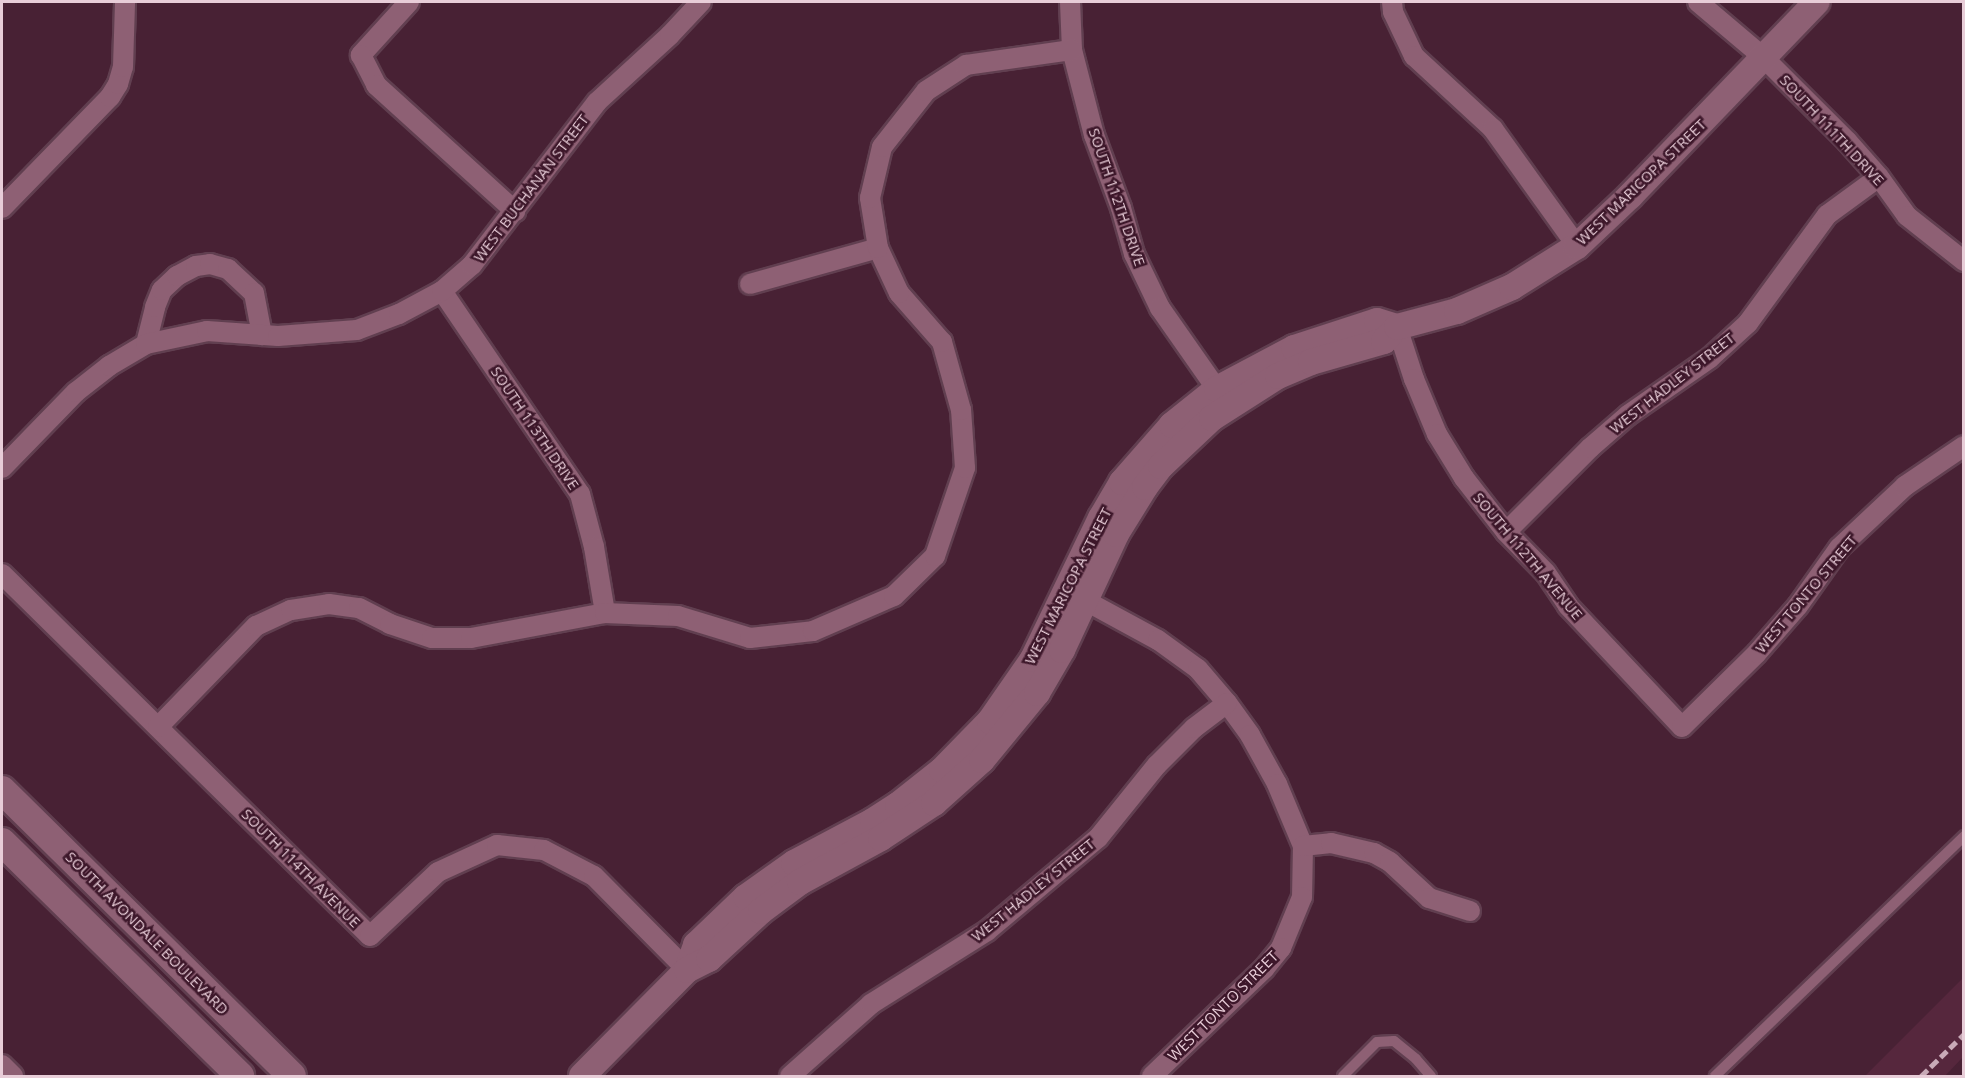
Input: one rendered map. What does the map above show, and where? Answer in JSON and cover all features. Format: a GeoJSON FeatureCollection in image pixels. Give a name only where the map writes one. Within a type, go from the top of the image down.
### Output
{"type":"FeatureCollection","features":[{"type":"Feature","properties":{"kind":"main road","name":"SOUTH AVONDALE BOULEVARD"},"geometry":{"type":"LineString","coordinates":[[2,790],[292,1077]]}},
{"type":"Feature","properties":{"kind":"main road"},"geometry":{"type":"LineString","coordinates":[[2,842],[240,1077]]}},
{"type":"Feature","properties":{"kind":"street"},"geometry":{"type":"LineString","coordinates":[[2,208],[110,97],[118,84],[123,67],[125,2]]}},
{"type":"Feature","properties":{"kind":"street"},"geometry":{"type":"LineString","coordinates":[[409,2],[361,55],[376,85],[515,212]]}},
{"type":"Feature","properties":{"kind":"street","name":"WEST BUCHANAN STREET"},"geometry":{"type":"LineString","coordinates":[[2,468],[76,392],[109,366],[146,345],[207,331],[262,335],[357,330],[399,314],[442,291],[472,265],[515,212],[597,102],[670,35],[701,2]]}},
{"type":"Feature","properties":{"kind":"street","name":"SOUTH 112TH DRIVE"},"geometry":{"type":"LineString","coordinates":[[1070,2],[1072,50],[1094,135],[1121,208],[1134,254],[1160,308],[1223,398]]}},
{"type":"Feature","properties":{"kind":"street"},"geometry":{"type":"LineString","coordinates":[[1392,2],[1393,12],[1414,56],[1493,129],[1577,246]]}},
{"type":"Feature","properties":{"kind":"street","name":"SOUTH 111TH DRIVE"},"geometry":{"type":"LineString","coordinates":[[1698,2],[1763,57],[1847,141],[1879,177],[1907,216],[1964,261]]}},
{"type":"Feature","properties":{"kind":"street","name":"WEST MARICOPA STREET"},"geometry":{"type":"LineString","coordinates":[[582,1077],[687,969],[709,959],[761,911],[800,882],[897,828],[934,803],[1004,735],[1037,693],[1062,650],[1076,596],[1145,487],[1223,398],[1311,362],[1384,341],[1398,327],[1457,311],[1512,286],[1577,246],[1630,196],[1817,2]]}},
{"type":"Feature","properties":{"kind":"street"},"geometry":{"type":"LineString","coordinates":[[158,727],[256,626],[291,610],[329,604],[359,608],[390,624],[432,638],[471,638],[605,613],[678,616],[750,638],[813,631],[894,596],[935,555],[966,468],[961,410],[942,342],[899,293],[878,248],[870,198],[882,147],[926,91],[966,65],[1072,50]]}},
{"type":"Feature","properties":{"kind":"street","name":"WEST HADLEY STREET"},"geometry":{"type":"LineString","coordinates":[[1506,532],[1590,448],[1628,416],[1710,358],[1748,323],[1827,215],[1879,177]]}},
{"type":"Feature","properties":{"kind":"street"},"geometry":{"type":"LineString","coordinates":[[750,284],[878,248]]}},
{"type":"Feature","properties":{"kind":"street"},"geometry":{"type":"LineString","coordinates":[[146,345],[155,307],[162,290],[177,276],[196,266],[210,264],[228,269],[254,293],[262,335]]}},
{"type":"Feature","properties":{"kind":"street","name":"SOUTH 113TH DRIVE"},"geometry":{"type":"LineString","coordinates":[[442,291],[580,494],[594,547],[605,613]]}},
{"type":"Feature","properties":{"kind":"street","name":"SOUTH 112TH AVENUE"},"geometry":{"type":"LineString","coordinates":[[1398,327],[1414,379],[1437,434],[1464,478],[1506,532],[1546,573],[1568,606],[1682,727]]}},
{"type":"Feature","properties":{"kind":"street","name":"WEST TONTO STREET"},"geometry":{"type":"LineString","coordinates":[[1682,727],[1757,653],[1798,606],[1839,548],[1905,486],[1964,446]]}},
{"type":"Feature","properties":{"kind":"street","name":"SOUTH 114TH AVENUE"},"geometry":{"type":"LineString","coordinates":[[2,574],[370,936],[438,872],[497,845],[509,846],[544,850],[594,876],[687,969]]}},
{"type":"Feature","properties":{"kind":"street"},"geometry":{"type":"LineString","coordinates":[[1076,596],[1158,640],[1198,669],[1250,735],[1277,784],[1303,846],[1331,843],[1374,853],[1390,862],[1429,898],[1470,912]]}},
{"type":"Feature","properties":{"kind":"street","name":"WEST HADLEY STREET"},"geometry":{"type":"LineString","coordinates":[[790,1077],[871,1004],[987,932],[1089,845],[1157,765],[1194,728],[1227,703]]}},
{"type":"Feature","properties":{"kind":"street","name":"WEST TONTO STREET"},"geometry":{"type":"LineString","coordinates":[[1152,1077],[1264,969],[1281,948],[1302,897],[1303,846]]}},
{"type":"Feature","properties":{"kind":"street"},"geometry":{"type":"LineString","coordinates":[[2,1065],[13,1077]]}},
{"type":"Feature","properties":{"kind":"lane"},"geometry":{"type":"LineString","coordinates":[[1715,1077],[1964,836]]}},
{"type":"Feature","properties":{"kind":"lane"},"geometry":{"type":"LineString","coordinates":[[1343,1077],[1377,1042],[1394,1041],[1416,1059],[1431,1077]]}},
{"type":"Feature","properties":{"kind":"shaded area"},"geometry":{"type":"Polygon","coordinates":[[[1963,978],[1963,1057],[1945,1076],[1865,1076],[1963,978]]]}},
{"type":"Feature","properties":{"kind":"railway"},"geometry":{"type":"LineString","coordinates":[[1921,1076],[1964,1034]]}}]}
